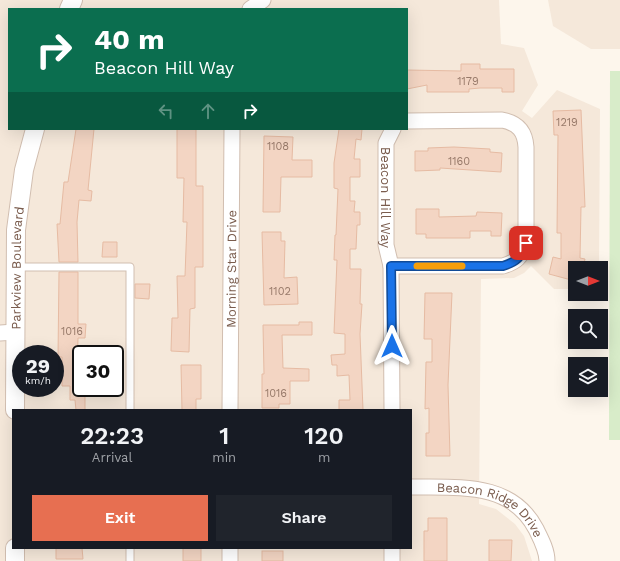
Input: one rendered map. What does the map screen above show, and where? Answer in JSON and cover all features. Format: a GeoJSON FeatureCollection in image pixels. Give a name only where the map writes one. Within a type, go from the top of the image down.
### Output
{"type":"FeatureCollection","features":[{"type":"Feature","properties":{"kind":"street"},"geometry":{"type":"LineString","coordinates":[[251,8],[263,0]]}},
{"type":"Feature","properties":{"kind":"street","name":"Beacon Hill Way"},"geometry":{"type":"LineString","coordinates":[[391,266],[503,266],[513,263],[519,258],[526,243],[526,147],[525,138],[520,128],[513,122],[502,120],[408,121]]}},
{"type":"Feature","properties":{"kind":"street","name":"Parkview Boulevard"},"geometry":{"type":"LineString","coordinates":[[15,409],[8,333],[16,267],[16,230],[19,200],[24,170],[36,130]]}},
{"type":"Feature","properties":{"kind":"street","name":"Morning Star Drive"},"geometry":{"type":"LineString","coordinates":[[230,409],[232,130]]}},
{"type":"Feature","properties":{"kind":"street","name":"Beacon Hill Way"},"geometry":{"type":"LineString","coordinates":[[392,130],[386,143],[386,245],[391,266],[392,409]]}},
{"type":"Feature","properties":{"kind":"street","name":"Beacon Ridge Drive"},"geometry":{"type":"LineString","coordinates":[[412,487],[475,488],[492,492],[511,500],[534,524],[543,542],[547,561]]}},
{"type":"Feature","properties":{"kind":"street"},"geometry":{"type":"LineString","coordinates":[[15,549],[15,561]]}},
{"type":"Feature","properties":{"kind":"street"},"geometry":{"type":"LineString","coordinates":[[230,549],[230,561]]}},
{"type":"Feature","properties":{"kind":"street"},"geometry":{"type":"LineString","coordinates":[[392,549],[392,561]]}},
{"type":"Feature","properties":{"kind":"lane"},"geometry":{"type":"LineString","coordinates":[[16,267],[130,267],[130,409]]}},
{"type":"Feature","properties":{"kind":"lane"},"geometry":{"type":"LineString","coordinates":[[130,549],[130,561]]}},
{"type":"Feature","properties":{"kind":"shaded area"},"geometry":{"type":"Polygon","coordinates":[[[0,0],[499,0],[501,44],[524,48],[538,85],[522,111],[532,118],[557,90],[600,109],[599,261],[568,261],[568,289],[554,289],[531,266],[524,273],[514,278],[481,279],[479,504],[496,509],[515,524],[524,536],[532,561],[0,561],[0,0]]]}},
{"type":"Feature","properties":{"kind":"shaded area"},"geometry":{"type":"Polygon","coordinates":[[[548,0],[620,0],[620,49],[591,49],[553,26],[548,0]]]}},
{"type":"Feature","properties":{"kind":"green space"},"geometry":{"type":"Polygon","coordinates":[[[610,71],[620,71],[620,440],[609,440],[610,71]]]}},
{"type":"Feature","properties":{"kind":"building"},"geometry":{"type":"Polygon","coordinates":[[[461,64],[480,64],[480,69],[514,69],[514,92],[502,92],[502,88],[480,88],[469,89],[469,92],[427,92],[427,85],[408,89],[408,70],[461,71],[461,64]]]}},
{"type":"Feature","properties":{"kind":"building"},"geometry":{"type":"Polygon","coordinates":[[[581,110],[585,207],[581,207],[580,258],[585,259],[585,261],[568,261],[568,279],[549,274],[553,257],[561,259],[561,233],[557,233],[558,135],[554,135],[553,111],[581,110]]]}},
{"type":"Feature","properties":{"kind":"building"},"geometry":{"type":"Polygon","coordinates":[[[76,130],[94,130],[88,190],[92,191],[91,201],[79,200],[77,222],[78,262],[59,262],[57,224],[60,224],[64,182],[68,182],[76,130]]]}},
{"type":"Feature","properties":{"kind":"building"},"geometry":{"type":"Polygon","coordinates":[[[177,130],[196,130],[196,186],[203,186],[203,267],[195,267],[195,308],[190,309],[189,352],[171,351],[172,318],[178,318],[177,276],[185,276],[187,222],[183,222],[184,178],[177,178],[177,130]]]}},
{"type":"Feature","properties":{"kind":"building"},"geometry":{"type":"Polygon","coordinates":[[[339,130],[362,130],[361,140],[356,139],[354,159],[360,159],[360,177],[350,177],[350,201],[355,201],[354,212],[360,212],[360,225],[357,225],[356,249],[350,249],[350,269],[361,269],[360,304],[362,304],[360,334],[363,409],[339,409],[339,400],[350,400],[349,375],[337,376],[337,365],[332,365],[331,355],[345,354],[345,334],[334,333],[337,260],[334,260],[338,189],[334,188],[334,163],[339,130]]]}},
{"type":"Feature","properties":{"kind":"building"},"geometry":{"type":"Polygon","coordinates":[[[264,136],[293,137],[292,160],[312,160],[312,177],[281,177],[280,212],[263,212],[264,136]]]}},
{"type":"Feature","properties":{"kind":"building"},"geometry":{"type":"Polygon","coordinates":[[[454,147],[490,149],[490,152],[502,153],[501,172],[440,168],[440,170],[415,171],[415,151],[428,151],[428,148],[454,147]]]}},
{"type":"Feature","properties":{"kind":"building"},"geometry":{"type":"Polygon","coordinates":[[[416,209],[439,209],[439,217],[476,216],[477,212],[502,213],[501,236],[491,236],[491,231],[470,231],[470,238],[426,238],[426,234],[416,234],[416,209]]]}},
{"type":"Feature","properties":{"kind":"building"},"geometry":{"type":"Polygon","coordinates":[[[262,232],[281,232],[281,241],[285,241],[284,278],[297,277],[298,304],[264,305],[262,232]]]}},
{"type":"Feature","properties":{"kind":"building"},"geometry":{"type":"Polygon","coordinates":[[[103,242],[117,242],[117,257],[102,257],[103,242]]]}},
{"type":"Feature","properties":{"kind":"building"},"geometry":{"type":"Polygon","coordinates":[[[59,272],[78,272],[78,324],[86,324],[85,338],[78,338],[78,345],[72,345],[72,397],[85,397],[85,409],[76,409],[75,400],[70,400],[70,386],[64,386],[64,345],[58,345],[59,272]]]}},
{"type":"Feature","properties":{"kind":"building"},"geometry":{"type":"Polygon","coordinates":[[[135,284],[150,284],[149,299],[135,298],[135,284]]]}},
{"type":"Feature","properties":{"kind":"building"},"geometry":{"type":"Polygon","coordinates":[[[425,293],[452,293],[448,385],[450,456],[426,456],[426,433],[429,433],[429,408],[425,409],[426,362],[432,362],[432,339],[424,339],[425,293]]]}},
{"type":"Feature","properties":{"kind":"building"},"geometry":{"type":"Polygon","coordinates":[[[299,322],[312,322],[312,335],[282,335],[283,368],[309,369],[309,381],[290,381],[290,404],[279,404],[279,408],[262,408],[262,374],[264,374],[263,325],[299,325],[299,322]]]}},
{"type":"Feature","properties":{"kind":"building"},"geometry":{"type":"Polygon","coordinates":[[[181,365],[201,365],[201,399],[196,399],[196,409],[182,409],[181,365]]]}},
{"type":"Feature","properties":{"kind":"building"},"geometry":{"type":"Polygon","coordinates":[[[428,518],[447,518],[447,561],[424,561],[424,531],[428,531],[428,518]]]}},
{"type":"Feature","properties":{"kind":"building"},"geometry":{"type":"Polygon","coordinates":[[[489,540],[512,540],[511,561],[489,561],[489,540]]]}},
{"type":"Feature","properties":{"kind":"building"},"geometry":{"type":"Polygon","coordinates":[[[56,549],[82,549],[83,559],[56,559],[56,549]]]}},
{"type":"Feature","properties":{"kind":"building"},"geometry":{"type":"Polygon","coordinates":[[[183,549],[201,549],[201,561],[183,561],[183,549]]]}},
{"type":"Feature","properties":{"kind":"building"},"geometry":{"type":"Polygon","coordinates":[[[262,551],[283,551],[283,561],[262,561],[262,551]]]}},
{"type":"Feature","properties":{"kind":"slow traffic"},"geometry":{"type":"LineString","coordinates":[[417,266],[462,266]]}},
{"type":"Feature","properties":{"kind":"route"},"geometry":{"type":"LineString","coordinates":[[392,346],[391,266],[503,266],[513,263],[519,258],[524,252],[526,243]]}}]}
